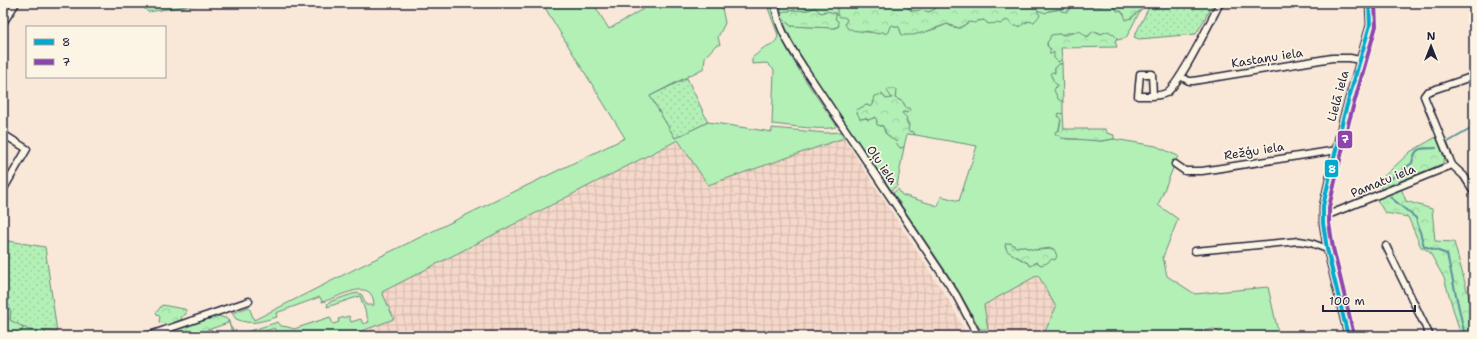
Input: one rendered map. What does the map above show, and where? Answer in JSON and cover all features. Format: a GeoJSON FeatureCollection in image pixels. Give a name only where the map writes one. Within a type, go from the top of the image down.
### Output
{"type":"FeatureCollection","features":[{"type":"Feature","properties":{"kind":"street"},"geometry":{"type":"LineString","coordinates":[[3,23],[16,3]]}},
{"type":"Feature","properties":{"kind":"street","name":"Oļu iela"},"geometry":{"type":"LineString","coordinates":[[775,3],[780,24],[804,68],[956,295],[978,336]]}},
{"type":"Feature","properties":{"kind":"street"},"geometry":{"type":"LineString","coordinates":[[776,12],[778,3]]}},
{"type":"Feature","properties":{"kind":"street"},"geometry":{"type":"LineString","coordinates":[[1153,96],[1168,92],[1174,86],[1220,3]]}},
{"type":"Feature","properties":{"kind":"street","name":"Lielā iela"},"geometry":{"type":"LineString","coordinates":[[1348,336],[1327,249],[1323,217],[1325,196],[1343,119],[1370,25],[1369,3]]}},
{"type":"Feature","properties":{"kind":"street","name":"Kastaņu iela"},"geometry":{"type":"LineString","coordinates":[[1180,76],[1186,80],[1193,81],[1332,58],[1350,58],[1359,60]]}},
{"type":"Feature","properties":{"kind":"street"},"geometry":{"type":"LineString","coordinates":[[1474,76],[1427,92],[1424,96],[1452,165],[1464,176],[1474,192]]}},
{"type":"Feature","properties":{"kind":"street"},"geometry":{"type":"LineString","coordinates":[[3,134],[27,149],[3,190]]}},
{"type":"Feature","properties":{"kind":"street","name":"Režģu iela"},"geometry":{"type":"LineString","coordinates":[[1175,164],[1185,171],[1202,171],[1336,150]]}},
{"type":"Feature","properties":{"kind":"street","name":"Pamatu iela"},"geometry":{"type":"LineString","coordinates":[[1323,217],[1452,165]]}},
{"type":"Feature","properties":{"kind":"street"},"geometry":{"type":"LineString","coordinates":[[1195,251],[1300,241],[1311,243],[1327,249]]}},
{"type":"Feature","properties":{"kind":"street"},"geometry":{"type":"LineString","coordinates":[[1386,246],[1430,336]]}},
{"type":"Feature","properties":{"kind":"street"},"geometry":{"type":"LineString","coordinates":[[148,336],[249,301]]}},
{"type":"Feature","properties":{"kind":"shaded area"},"geometry":{"type":"Polygon","coordinates":[[[844,138],[951,304],[967,336],[348,336],[394,319],[382,292],[679,140],[708,185],[844,138]]]}},
{"type":"Feature","properties":{"kind":"shaded area"},"geometry":{"type":"Polygon","coordinates":[[[1038,274],[1056,307],[1043,336],[991,336],[983,305],[1038,274]]]}},
{"type":"Feature","properties":{"kind":"green space"},"geometry":{"type":"Polygon","coordinates":[[[143,3],[206,3],[148,12],[141,5],[143,3]]]}},
{"type":"Feature","properties":{"kind":"green space"},"geometry":{"type":"Polygon","coordinates":[[[542,3],[593,3],[609,29],[643,9],[640,3],[721,3],[725,23],[718,37],[720,45],[716,45],[705,57],[704,68],[650,96],[675,138],[708,122],[772,132],[772,128],[826,133],[841,132],[844,138],[708,185],[678,140],[382,292],[394,319],[348,336],[278,336],[274,328],[253,336],[233,336],[230,326],[237,335],[278,322],[281,326],[294,329],[330,317],[333,324],[339,322],[338,319],[349,316],[351,322],[361,319],[363,324],[369,322],[360,296],[327,307],[328,303],[332,301],[359,293],[362,295],[366,305],[374,305],[372,296],[368,291],[361,290],[345,293],[322,302],[320,297],[276,313],[277,317],[256,322],[247,322],[236,319],[232,313],[249,307],[254,320],[365,264],[625,138],[542,3]]]}},
{"type":"Feature","properties":{"kind":"green space"},"geometry":{"type":"Polygon","coordinates":[[[781,3],[839,3],[841,5],[839,6],[844,17],[848,19],[851,29],[877,32],[892,25],[899,27],[902,35],[925,32],[947,24],[952,27],[960,28],[969,22],[984,20],[993,23],[1007,20],[1016,26],[1021,26],[1027,21],[1034,22],[1038,14],[1037,10],[1050,11],[1084,5],[1085,3],[1094,3],[1094,6],[1102,6],[1104,4],[1113,3],[1114,7],[1131,19],[1137,12],[1140,11],[1126,38],[1117,40],[1113,34],[1101,34],[1098,32],[1091,33],[1087,36],[1079,32],[1070,32],[1058,34],[1047,43],[1052,52],[1054,52],[1058,62],[1062,59],[1062,64],[1059,64],[1055,68],[1055,73],[1051,76],[1057,85],[1055,92],[1061,101],[1063,101],[1063,114],[1062,113],[1059,134],[1066,139],[1102,141],[1114,139],[1156,146],[1178,156],[1158,205],[1178,219],[1163,257],[1167,276],[1195,294],[1268,287],[1279,336],[1225,336],[1214,329],[1177,336],[1043,336],[1056,307],[1038,275],[984,305],[988,329],[980,329],[957,288],[893,193],[898,189],[902,195],[938,206],[941,196],[959,201],[977,146],[916,135],[913,132],[910,132],[908,129],[909,124],[902,113],[907,109],[903,102],[895,98],[896,91],[891,95],[893,98],[886,99],[884,96],[874,99],[871,107],[867,105],[859,109],[862,119],[866,118],[868,120],[876,117],[880,126],[883,126],[885,133],[896,141],[900,148],[904,147],[897,186],[891,190],[806,65],[795,47],[782,18],[791,26],[835,28],[839,26],[835,18],[836,14],[824,11],[822,13],[811,9],[802,12],[794,10],[781,13],[781,3]],[[1010,243],[1006,244],[1005,247],[1015,256],[1029,264],[1037,262],[1039,264],[1051,260],[1054,251],[1052,248],[1034,250],[1021,246],[1016,247],[1010,243]]]}},
{"type":"Feature","properties":{"kind":"green space"},"geometry":{"type":"Polygon","coordinates":[[[839,3],[882,3],[883,5],[884,3],[904,3],[904,5],[908,5],[909,9],[912,11],[921,10],[929,12],[941,3],[1085,3],[1081,7],[1070,7],[1066,12],[1061,11],[1061,9],[1048,11],[1046,13],[1037,10],[1040,15],[1034,22],[1027,21],[1027,23],[1025,22],[1021,26],[1014,26],[1007,20],[1000,24],[988,24],[984,20],[977,21],[975,23],[969,22],[959,28],[947,24],[913,35],[902,35],[899,27],[892,25],[885,34],[884,32],[880,32],[878,34],[848,29],[845,24],[847,19],[837,15],[837,8],[841,6],[839,3]]]}},
{"type":"Feature","properties":{"kind":"green space"},"geometry":{"type":"Polygon","coordinates":[[[904,3],[941,3],[929,12],[912,11],[904,3]]]}},
{"type":"Feature","properties":{"kind":"green space"},"geometry":{"type":"Polygon","coordinates":[[[1113,3],[1138,3],[1141,5],[1142,10],[1126,20],[1124,14],[1121,11],[1117,11],[1113,3]]]}},
{"type":"Feature","properties":{"kind":"green space"},"geometry":{"type":"Polygon","coordinates":[[[1158,3],[1214,3],[1196,34],[1139,39],[1134,37],[1150,5],[1156,8],[1158,3]]]}},
{"type":"Feature","properties":{"kind":"green space"},"geometry":{"type":"Polygon","coordinates":[[[768,8],[772,8],[790,55],[837,126],[833,128],[817,128],[772,124],[774,70],[767,63],[752,64],[752,58],[762,49],[774,43],[778,35],[768,8]]]}},
{"type":"Feature","properties":{"kind":"green space"},"geometry":{"type":"Polygon","coordinates":[[[814,8],[822,13],[826,11],[835,13],[835,19],[838,21],[839,26],[833,28],[791,26],[782,18],[781,13],[785,11],[809,10],[814,8]]]}},
{"type":"Feature","properties":{"kind":"green space"},"geometry":{"type":"Polygon","coordinates":[[[1080,31],[1087,37],[1094,31],[1101,34],[1108,31],[1117,38],[1115,41],[1117,47],[1061,48],[1062,59],[1058,62],[1054,58],[1054,52],[1049,54],[1051,49],[1048,47],[1047,42],[1051,35],[1065,35],[1080,31]]]}},
{"type":"Feature","properties":{"kind":"green space"},"geometry":{"type":"Polygon","coordinates":[[[1059,64],[1062,64],[1063,101],[1058,99],[1054,90],[1057,85],[1053,81],[1050,74],[1052,72],[1055,73],[1055,68],[1059,64]]]}},
{"type":"Feature","properties":{"kind":"green space"},"geometry":{"type":"Polygon","coordinates":[[[687,78],[708,122],[675,138],[650,96],[687,78]]]}},
{"type":"Feature","properties":{"kind":"green space"},"geometry":{"type":"Polygon","coordinates":[[[888,89],[895,89],[895,98],[903,102],[906,108],[909,108],[910,110],[907,113],[902,113],[907,118],[906,121],[909,127],[908,129],[916,135],[907,134],[904,147],[900,148],[896,141],[888,135],[883,126],[877,125],[876,117],[868,120],[866,118],[860,119],[856,110],[867,105],[871,107],[875,96],[882,94],[886,99],[892,98],[887,91],[888,89]]]}},
{"type":"Feature","properties":{"kind":"green space"},"geometry":{"type":"Polygon","coordinates":[[[1059,113],[1063,114],[1064,129],[1105,129],[1107,133],[1114,135],[1114,139],[1100,141],[1061,138],[1055,133],[1056,131],[1059,131],[1061,120],[1058,116],[1059,113]]]}},
{"type":"Feature","properties":{"kind":"green space"},"geometry":{"type":"Polygon","coordinates":[[[1436,137],[1445,159],[1442,164],[1381,189],[1379,181],[1410,152],[1436,137]]]}},
{"type":"Feature","properties":{"kind":"green space"},"geometry":{"type":"Polygon","coordinates":[[[1401,188],[1406,201],[1432,209],[1435,241],[1454,242],[1474,316],[1474,336],[1461,336],[1444,278],[1429,251],[1421,247],[1408,217],[1385,213],[1376,198],[1401,188]]]}},
{"type":"Feature","properties":{"kind":"green space"},"geometry":{"type":"Polygon","coordinates":[[[3,240],[45,247],[57,332],[29,330],[10,320],[11,311],[3,301],[3,240]]]}},
{"type":"Feature","properties":{"kind":"green space"},"geometry":{"type":"Polygon","coordinates":[[[1010,243],[1016,247],[1021,246],[1034,250],[1054,249],[1057,256],[1055,260],[1052,259],[1041,265],[1037,262],[1031,266],[1007,251],[1005,244],[1010,243]]]}},
{"type":"Feature","properties":{"kind":"green space"},"geometry":{"type":"Polygon","coordinates":[[[3,301],[11,311],[10,320],[24,327],[18,336],[3,336],[3,301]]]}},
{"type":"Feature","properties":{"kind":"green space"},"geometry":{"type":"Polygon","coordinates":[[[162,305],[184,309],[186,310],[186,314],[182,316],[181,320],[166,326],[159,322],[160,317],[156,313],[162,305]]]}},
{"type":"Feature","properties":{"kind":"green space"},"geometry":{"type":"Polygon","coordinates":[[[215,315],[228,319],[228,323],[193,335],[189,330],[178,336],[161,336],[162,334],[215,315]]]}},
{"type":"Feature","properties":{"kind":"green space"},"geometry":{"type":"Polygon","coordinates":[[[24,327],[29,330],[45,331],[46,336],[18,336],[24,327]]]}},
{"type":"Feature","properties":{"kind":"waterway"},"geometry":{"type":"LineString","coordinates":[[1448,142],[1474,127]]}},
{"type":"Feature","properties":{"kind":"waterway"},"geometry":{"type":"LineString","coordinates":[[1384,184],[1412,163],[1417,151],[1422,148],[1436,148]]}},
{"type":"Feature","properties":{"kind":"waterway"},"geometry":{"type":"LineString","coordinates":[[1390,197],[1416,218],[1424,246],[1447,254],[1465,336]]}},
{"type":"Feature","properties":{"kind":"transit line","name":"8"},"geometry":{"type":"LineString","coordinates":[[1348,336],[1327,249],[1323,223],[1323,206],[1343,119],[1370,25],[1369,3]]}},
{"type":"Feature","properties":{"kind":"transit line","name":"7"},"geometry":{"type":"LineString","coordinates":[[1354,335],[1333,248],[1329,223],[1329,207],[1349,121],[1376,26],[1375,3]]}}]}
